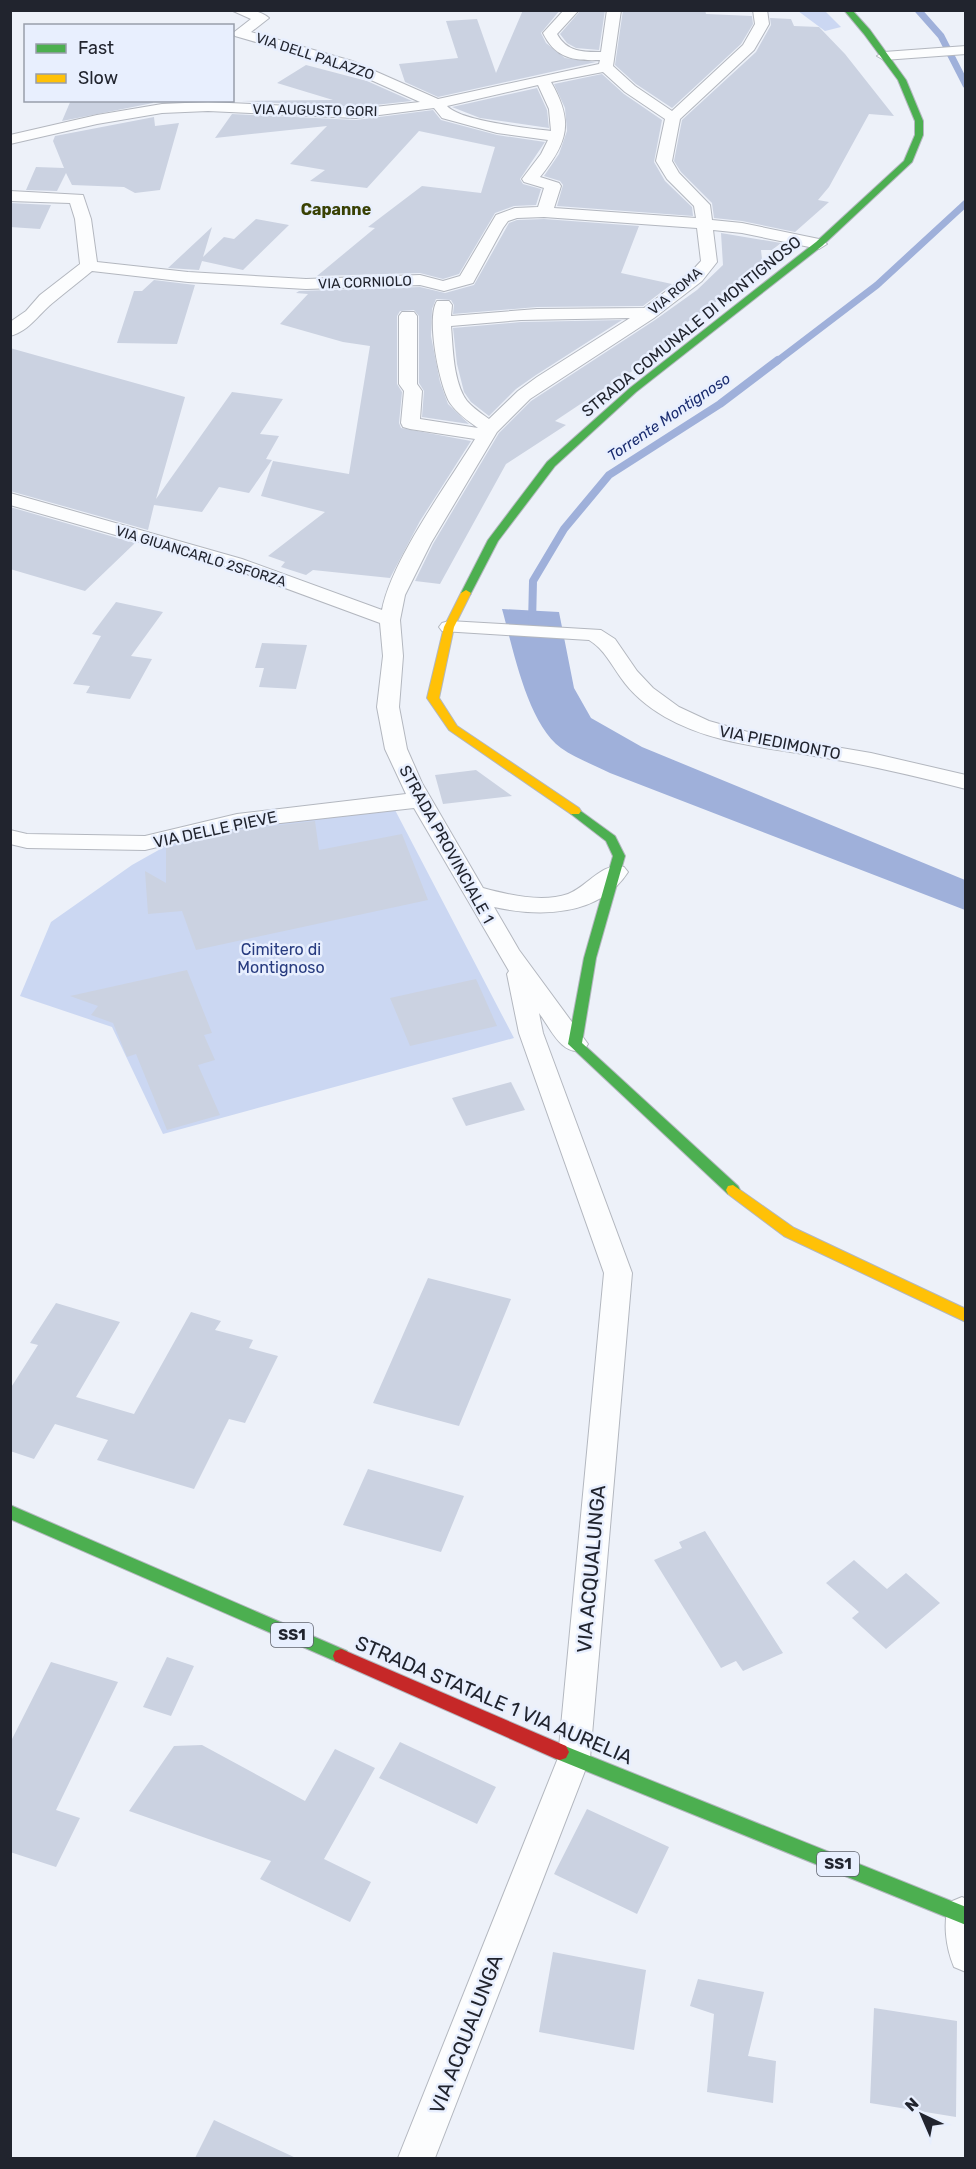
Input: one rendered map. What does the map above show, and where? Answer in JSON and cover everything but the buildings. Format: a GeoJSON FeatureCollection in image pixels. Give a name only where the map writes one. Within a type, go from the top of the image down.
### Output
{"type":"FeatureCollection","features":[{"type":"Feature","properties":{"kind":"street","name":"VIA DELL PALAZZO"},"geometry":{"type":"LineString","coordinates":[[237,10],[262,18],[240,33],[347,64],[438,104]]}},
{"type":"Feature","properties":{"kind":"street"},"geometry":{"type":"LineString","coordinates":[[572,10],[550,33],[554,44],[561,51],[607,62],[630,89],[673,118],[749,46],[762,24],[760,10]]}},
{"type":"Feature","properties":{"kind":"street"},"geometry":{"type":"LineString","coordinates":[[607,62],[614,10]]}},
{"type":"Feature","properties":{"kind":"street","name":"STRADA COMUNALE DI MONTIGNOSO"},"geometry":{"type":"LineString","coordinates":[[575,1044],[590,958],[619,856],[611,839],[585,818],[453,728],[440,713],[433,698],[449,627],[493,540],[551,464],[633,390],[819,244],[908,162],[919,135],[919,121],[902,80],[847,10]]}},
{"type":"Feature","properties":{"kind":"street"},"geometry":{"type":"LineString","coordinates":[[884,56],[966,50]]}},
{"type":"Feature","properties":{"kind":"street","name":"VIA AUGUSTO GORI"},"geometry":{"type":"LineString","coordinates":[[10,140],[122,116],[184,107],[291,113],[377,113],[438,104],[543,80],[607,62]]}},
{"type":"Feature","properties":{"kind":"street"},"geometry":{"type":"LineString","coordinates":[[543,80],[555,99],[560,123],[557,137],[548,157],[530,179],[554,186],[544,212]]}},
{"type":"Feature","properties":{"kind":"street"},"geometry":{"type":"LineString","coordinates":[[438,104],[447,115],[458,119],[557,137]]}},
{"type":"Feature","properties":{"kind":"street","name":"VIA ROMA"},"geometry":{"type":"LineString","coordinates":[[390,620],[395,595],[421,543],[488,432],[524,395],[648,314],[696,277],[709,262],[702,205],[673,176],[664,161],[673,118]]}},
{"type":"Feature","properties":{"kind":"street"},"geometry":{"type":"LineString","coordinates":[[10,196],[77,198],[83,219],[89,266],[45,299],[32,315],[10,331]]}},
{"type":"Feature","properties":{"kind":"street"},"geometry":{"type":"LineString","coordinates":[[488,432],[458,402],[450,382],[441,322],[444,286],[467,279],[502,218],[515,213],[602,214],[742,228],[819,244]]}},
{"type":"Feature","properties":{"kind":"street","name":"VIA CORNIOLO"},"geometry":{"type":"LineString","coordinates":[[89,266],[188,277],[306,284],[420,280],[444,286]]}},
{"type":"Feature","properties":{"kind":"street"},"geometry":{"type":"LineString","coordinates":[[441,322],[478,316],[633,312],[648,314]]}},
{"type":"Feature","properties":{"kind":"street"},"geometry":{"type":"LineString","coordinates":[[408,316],[408,384],[413,391],[410,423],[488,432]]}},
{"type":"Feature","properties":{"kind":"street"},"geometry":{"type":"LineString","coordinates":[[408,384],[450,382]]}},
{"type":"Feature","properties":{"kind":"street","name":"VIA GIUANCARLO 2SFORZA"},"geometry":{"type":"LineString","coordinates":[[10,500],[235,563],[390,620]]}},
{"type":"Feature","properties":{"kind":"street","name":"STRADA PROVINCIALE 1"},"geometry":{"type":"LineString","coordinates":[[390,620],[393,656],[388,707],[396,749],[420,800],[518,967],[575,1044]]}},
{"type":"Feature","properties":{"kind":"street","name":"VIA PIEDIMONTO"},"geometry":{"type":"LineString","coordinates":[[449,627],[594,634],[607,641],[635,683],[652,698],[685,719],[709,729],[890,762],[966,782]]}},
{"type":"Feature","properties":{"kind":"street","name":"VIA DELLE PIEVE"},"geometry":{"type":"LineString","coordinates":[[10,837],[27,841],[145,843],[237,821],[420,800]]}},
{"type":"Feature","properties":{"kind":"street"},"geometry":{"type":"LineString","coordinates":[[475,894],[506,903],[566,903],[589,894],[616,872]]}},
{"type":"Feature","properties":{"kind":"street","name":"VIA ACQUALUNGA"},"geometry":{"type":"LineString","coordinates":[[417,2158],[574,1758],[618,1273],[531,1033],[518,967]]}},
{"type":"Feature","properties":{"kind":"street"},"geometry":{"type":"LineString","coordinates":[[575,1044],[743,1199],[789,1232],[966,1316]]}},
{"type":"Feature","properties":{"kind":"street","name":"STRADA STATALE 1 VIA AURELIA"},"geometry":{"type":"LineString","coordinates":[[10,1512],[574,1758],[964,1915]]}},
{"type":"Feature","properties":{"kind":"street"},"geometry":{"type":"LineString","coordinates":[[964,1915],[966,1955]]}},
{"type":"Feature","properties":{"kind":"green space"},"geometry":{"type":"Polygon","coordinates":[[[798,11],[825,11],[841,27],[825,31],[798,11]]]}},
{"type":"Feature","properties":{"kind":"green space","name":"Cimitero di Montignoso"},"geometry":{"type":"Polygon","coordinates":[[[395,810],[514,1038],[163,1134],[112,1027],[20,996],[51,922],[132,865],[164,847],[258,821],[395,810]]]}},
{"type":"Feature","properties":{"kind":"shaded area"},"geometry":{"type":"Polygon","coordinates":[[[502,609],[559,612],[574,688],[591,718],[642,747],[965,880],[965,910],[610,773],[566,752],[549,736],[530,703],[502,609]]]}},
{"type":"Feature","properties":{"kind":"waterway","name":"Torrente Montignoso"},"geometry":{"type":"LineString","coordinates":[[918,10],[941,36],[966,85]]}},
{"type":"Feature","properties":{"kind":"waterway","name":"Torrente Montignoso"},"geometry":{"type":"LineString","coordinates":[[776,362],[877,285],[966,203]]}},
{"type":"Feature","properties":{"kind":"waterway","name":"Torrente Montignoso"},"geometry":{"type":"LineString","coordinates":[[532,624],[533,581],[564,529],[609,475],[720,404],[778,360]]}},
{"type":"Feature","properties":{"kind":"traffic: fast"},"geometry":{"type":"LineString","coordinates":[[466,593],[493,540],[551,464],[633,390],[819,244],[908,162],[919,135],[919,121],[902,80],[867,32],[847,10]]}},
{"type":"Feature","properties":{"kind":"traffic: fast"},"geometry":{"type":"LineString","coordinates":[[575,811],[611,839],[619,856],[590,958],[575,1044],[733,1190]]}},
{"type":"Feature","properties":{"kind":"traffic: fast"},"geometry":{"type":"LineString","coordinates":[[10,1512],[341,1656]]}},
{"type":"Feature","properties":{"kind":"traffic: fast"},"geometry":{"type":"LineString","coordinates":[[560,1752],[966,1916]]}},
{"type":"Feature","properties":{"kind":"traffic: slow"},"geometry":{"type":"LineString","coordinates":[[466,593],[449,627],[433,698],[453,728],[575,811]]}},
{"type":"Feature","properties":{"kind":"traffic: slow"},"geometry":{"type":"LineString","coordinates":[[733,1190],[789,1232],[966,1316]]}},
{"type":"Feature","properties":{"kind":"traffic: jam"},"geometry":{"type":"LineString","coordinates":[[341,1656],[560,1752]]}},
{"type":"Feature","properties":{"kind":"district","name":"Capanne"},"geometry":{"type":"Point","coordinates":[336,209]}}]}
